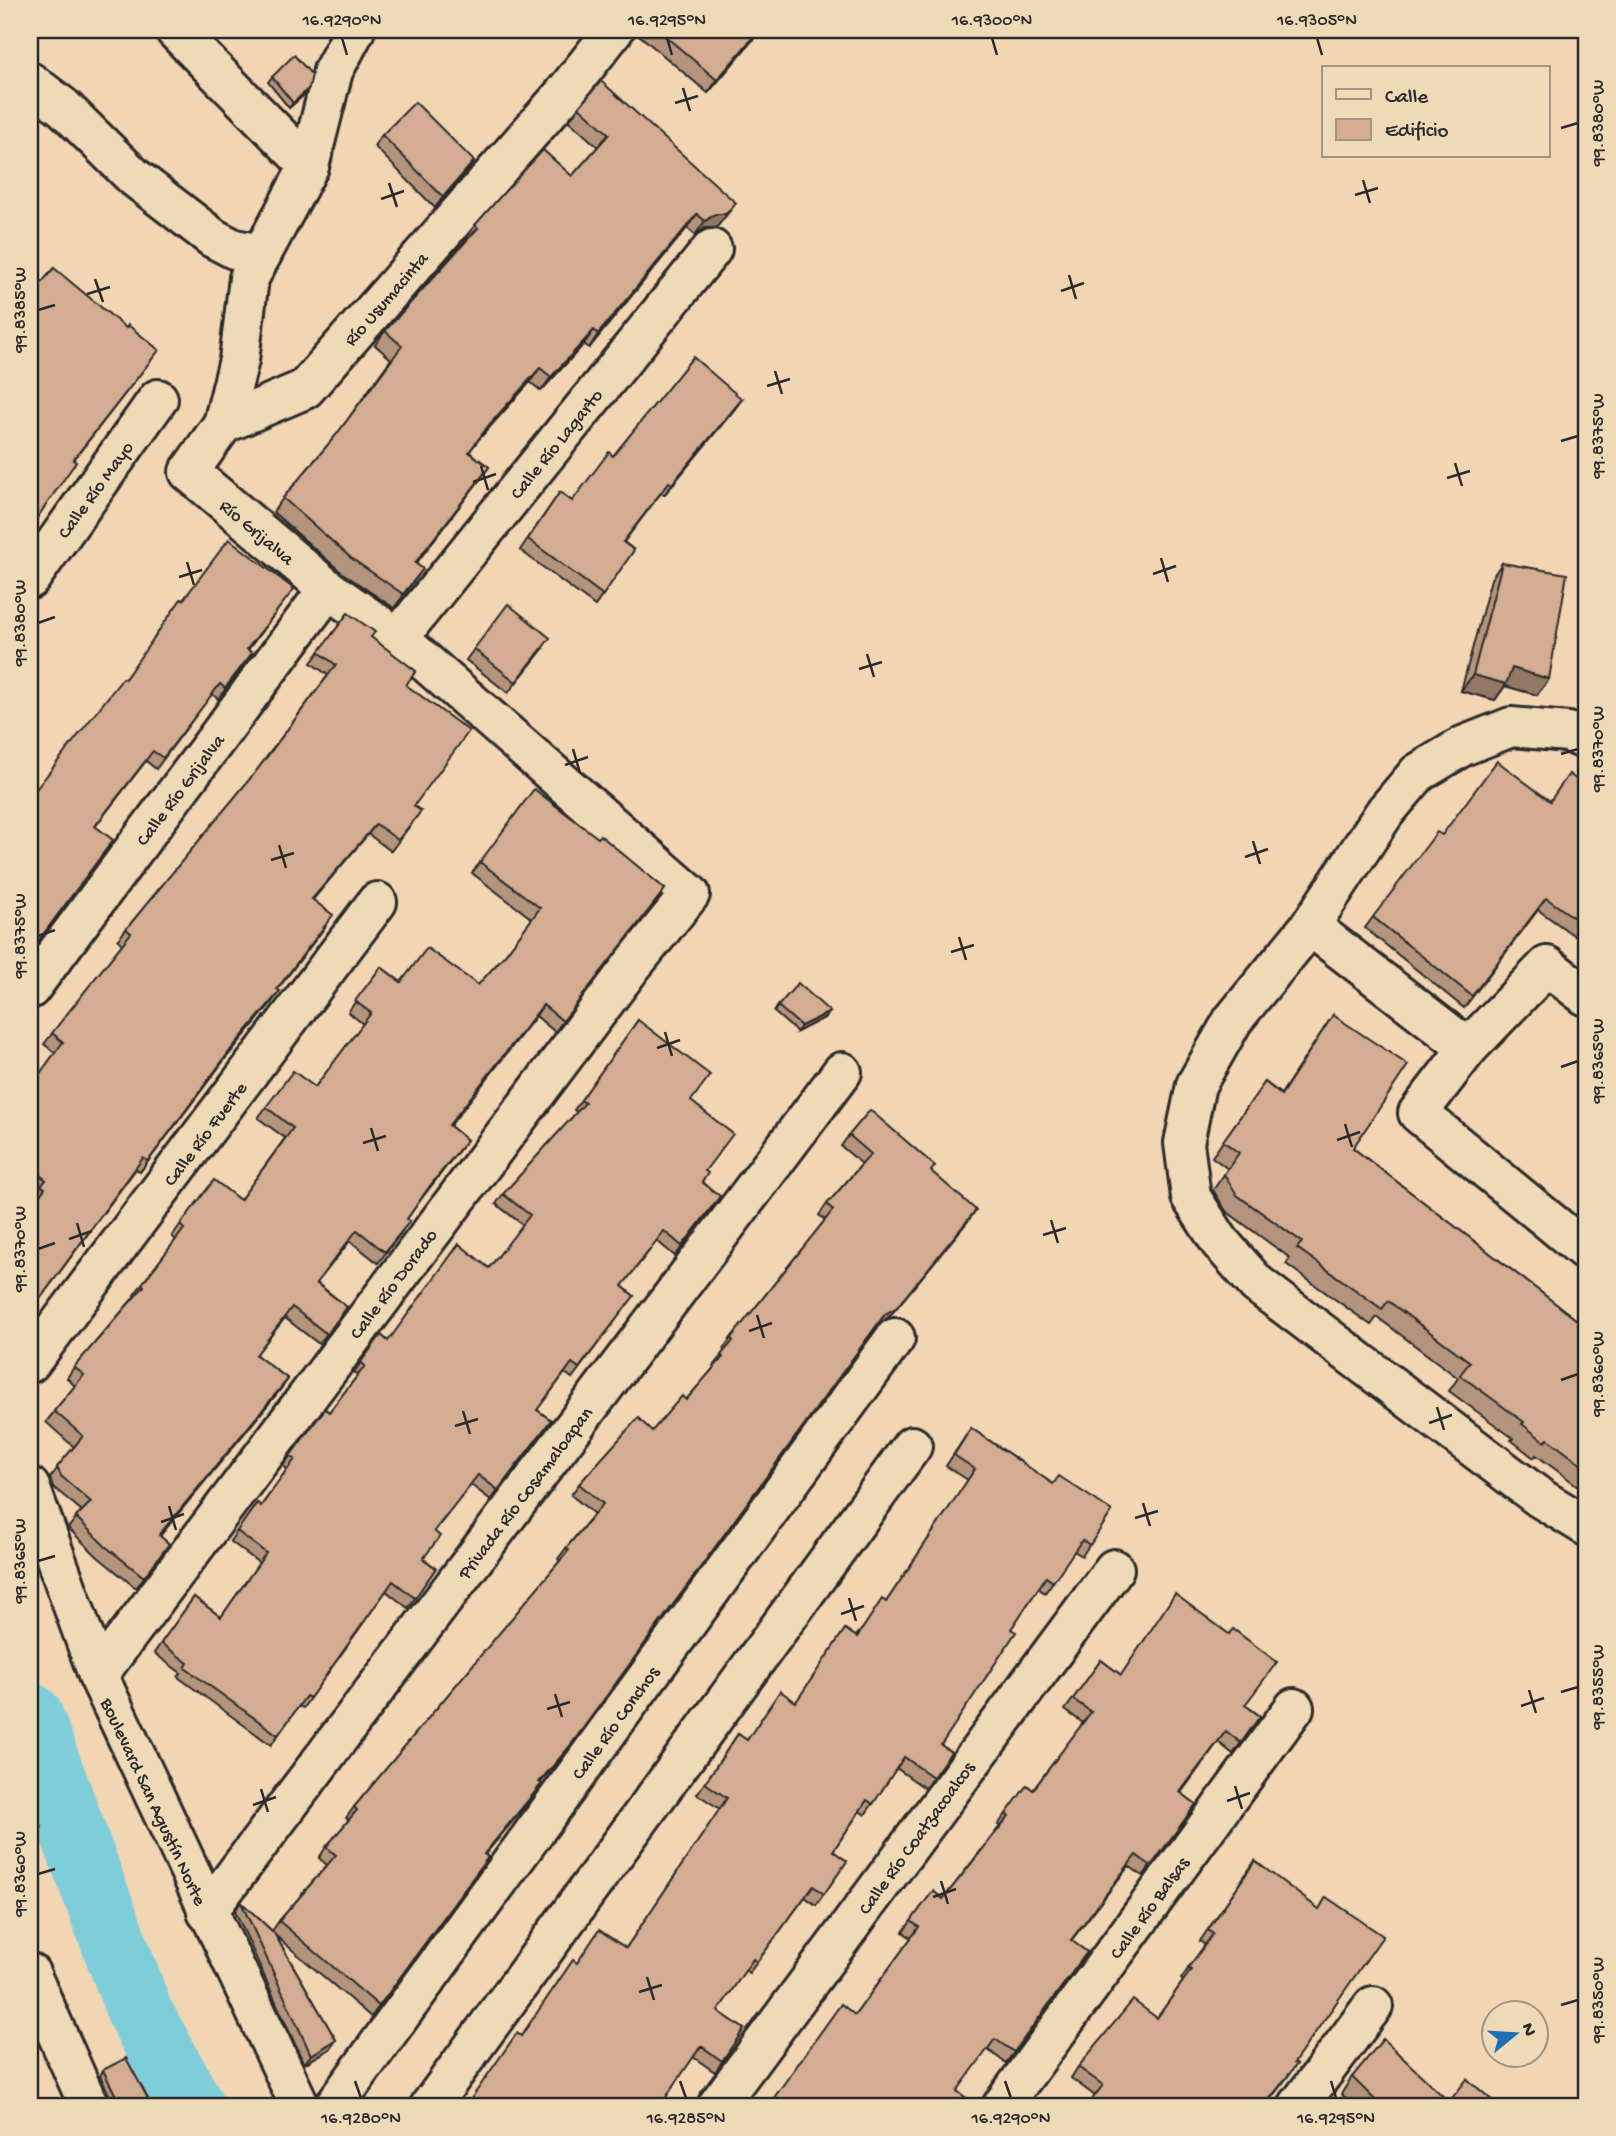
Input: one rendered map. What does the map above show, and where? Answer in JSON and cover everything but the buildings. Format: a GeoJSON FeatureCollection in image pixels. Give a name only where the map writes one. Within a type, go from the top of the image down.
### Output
{"type":"FeatureCollection","features":[{"type":"Feature","properties":{"kind":"street"},"geometry":{"type":"LineString","coordinates":[[175,30],[309,166]]}},
{"type":"Feature","properties":{"kind":"street"},"geometry":{"type":"LineString","coordinates":[[223,424],[239,360],[249,278],[309,166],[333,71],[355,30]]}},
{"type":"Feature","properties":{"kind":"street","name":"Río Usumacinta"},"geometry":{"type":"LineString","coordinates":[[223,424],[305,389],[562,95],[614,30]]}},
{"type":"Feature","properties":{"kind":"street"},"geometry":{"type":"LineString","coordinates":[[30,82],[63,107],[134,177],[213,238],[234,249],[262,254]]}},
{"type":"Feature","properties":{"kind":"street","name":"Calle Río Lagarto"},"geometry":{"type":"LineString","coordinates":[[398,638],[712,249]]}},
{"type":"Feature","properties":{"kind":"street","name":"Calle Río Mayo"},"geometry":{"type":"LineString","coordinates":[[30,579],[158,399]]}},
{"type":"Feature","properties":{"kind":"street","name":"Río Grijalva"},"geometry":{"type":"LineString","coordinates":[[223,424],[189,472],[328,589],[398,638],[690,894]]}},
{"type":"Feature","properties":{"kind":"street","name":"Calle Río Grijalva"},"geometry":{"type":"LineString","coordinates":[[30,989],[328,589]]}},
{"type":"Feature","properties":{"kind":"street"},"geometry":{"type":"LineString","coordinates":[[1586,740],[1567,732],[1511,727],[1463,746],[1418,774],[1385,812],[1310,926],[1233,1020],[1196,1085],[1184,1143],[1191,1197],[1220,1242],[1257,1284],[1540,1499],[1586,1526]]}},
{"type":"Feature","properties":{"kind":"street","name":"Calle Río Dorado"},"geometry":{"type":"LineString","coordinates":[[98,1675],[631,967],[690,894]]}},
{"type":"Feature","properties":{"kind":"street","name":"Calle Río Fuerte"},"geometry":{"type":"LineString","coordinates":[[30,1363],[377,902]]}},
{"type":"Feature","properties":{"kind":"street"},"geometry":{"type":"LineString","coordinates":[[1310,926],[1468,1048]]}},
{"type":"Feature","properties":{"kind":"street"},"geometry":{"type":"LineString","coordinates":[[1586,996],[1548,966],[1468,1048],[1418,1113],[1586,1251]]}},
{"type":"Feature","properties":{"kind":"street","name":"Privada Río Cosamaloapan"},"geometry":{"type":"LineString","coordinates":[[207,1912],[842,1072]]}},
{"type":"Feature","properties":{"kind":"street","name":"Calle Río Conchos"},"geometry":{"type":"LineString","coordinates":[[334,2106],[895,1338]]}},
{"type":"Feature","properties":{"kind":"street"},"geometry":{"type":"LineString","coordinates":[[430,2106],[912,1446]]}},
{"type":"Feature","properties":{"kind":"street","name":"Boulevard San Agustín Norte"},"geometry":{"type":"LineString","coordinates":[[30,1487],[98,1675],[300,2106]]}},
{"type":"Feature","properties":{"kind":"street","name":"Calle Río Coatzacoalcos"},"geometry":{"type":"LineString","coordinates":[[717,2106],[1114,1569]]}},
{"type":"Feature","properties":{"kind":"street","name":"Calle Río Balsas"},"geometry":{"type":"LineString","coordinates":[[1002,2106],[1294,1708]]}},
{"type":"Feature","properties":{"kind":"street"},"geometry":{"type":"LineString","coordinates":[[30,1973],[89,2106]]}},
{"type":"Feature","properties":{"kind":"street"},"geometry":{"type":"LineString","coordinates":[[1298,2106],[1373,2006]]}},
{"type":"Feature","properties":{"kind":"waterway"},"geometry":{"type":"LineString","coordinates":[[30,1716],[140,2013],[191,2106]]}}]}
